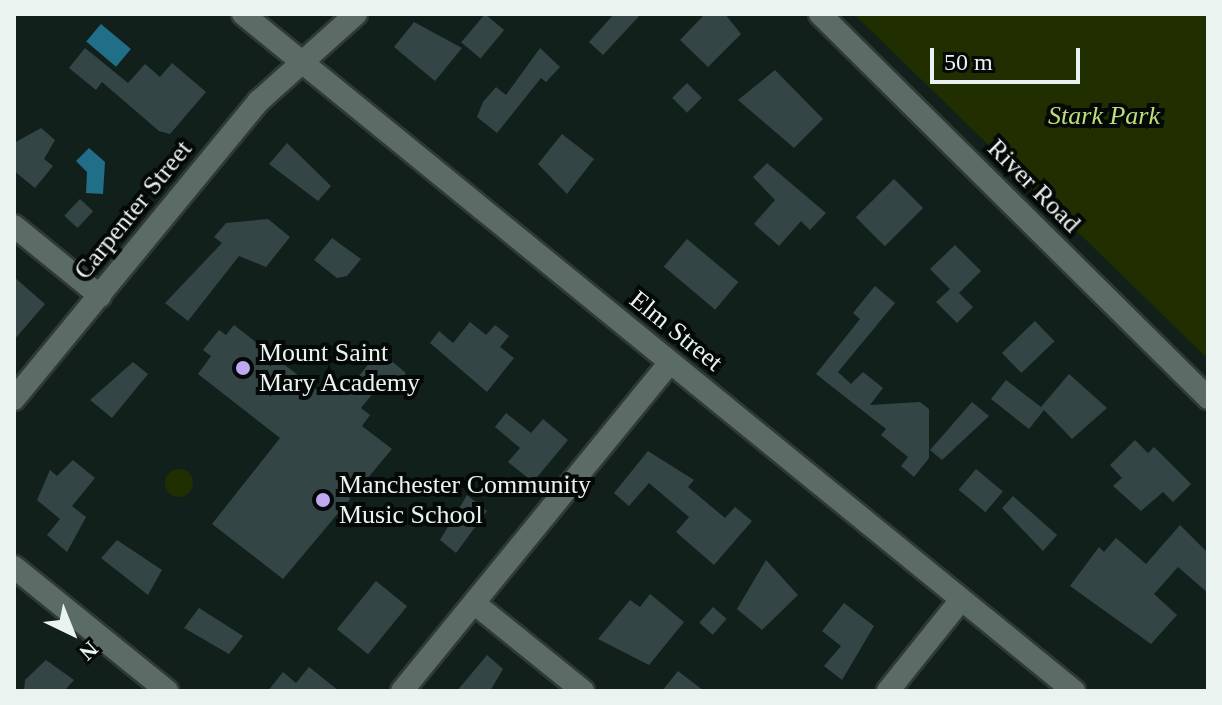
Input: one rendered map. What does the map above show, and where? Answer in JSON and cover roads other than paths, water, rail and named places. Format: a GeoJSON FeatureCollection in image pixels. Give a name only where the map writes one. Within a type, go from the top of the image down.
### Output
{"type":"FeatureCollection","features":[{"type":"Feature","properties":{"kind":"street","name":"Elm Street"},"geometry":{"type":"LineString","coordinates":[[243,14],[1074,691]]}},
{"type":"Feature","properties":{"kind":"street","name":"Carpenter Street"},"geometry":{"type":"LineString","coordinates":[[14,399],[239,124],[356,14]]}},
{"type":"Feature","properties":{"kind":"street","name":"River Road"},"geometry":{"type":"LineString","coordinates":[[820,14],[1208,398]]}},
{"type":"Feature","properties":{"kind":"street"},"geometry":{"type":"LineString","coordinates":[[14,226],[100,296]]}},
{"type":"Feature","properties":{"kind":"street"},"geometry":{"type":"LineString","coordinates":[[402,691],[670,362]]}},
{"type":"Feature","properties":{"kind":"street"},"geometry":{"type":"LineString","coordinates":[[14,567],[167,691]]}},
{"type":"Feature","properties":{"kind":"street"},"geometry":{"type":"LineString","coordinates":[[888,691],[961,600]]}},
{"type":"Feature","properties":{"kind":"street"},"geometry":{"type":"LineString","coordinates":[[474,603],[583,691]]}},
{"type":"Feature","properties":{"kind":"water"},"geometry":{"type":"Polygon","coordinates":[[[101,24],[131,49],[116,67],[86,42],[101,24]]]}},
{"type":"Feature","properties":{"kind":"water"},"geometry":{"type":"Polygon","coordinates":[[[89,148],[105,162],[103,194],[86,193],[87,172],[76,161],[89,148]]]}},
{"type":"Feature","properties":{"kind":"place","name":"Mount Saint Mary Academy"},"geometry":{"type":"Point","coordinates":[243,368]}},
{"type":"Feature","properties":{"kind":"place","name":"Manchester Community Music School"},"geometry":{"type":"Point","coordinates":[323,500]}},
{"type":"Feature","properties":{"kind":"park label","name":"Stark Park"},"geometry":{"type":"Point","coordinates":[1104,116]}}]}
